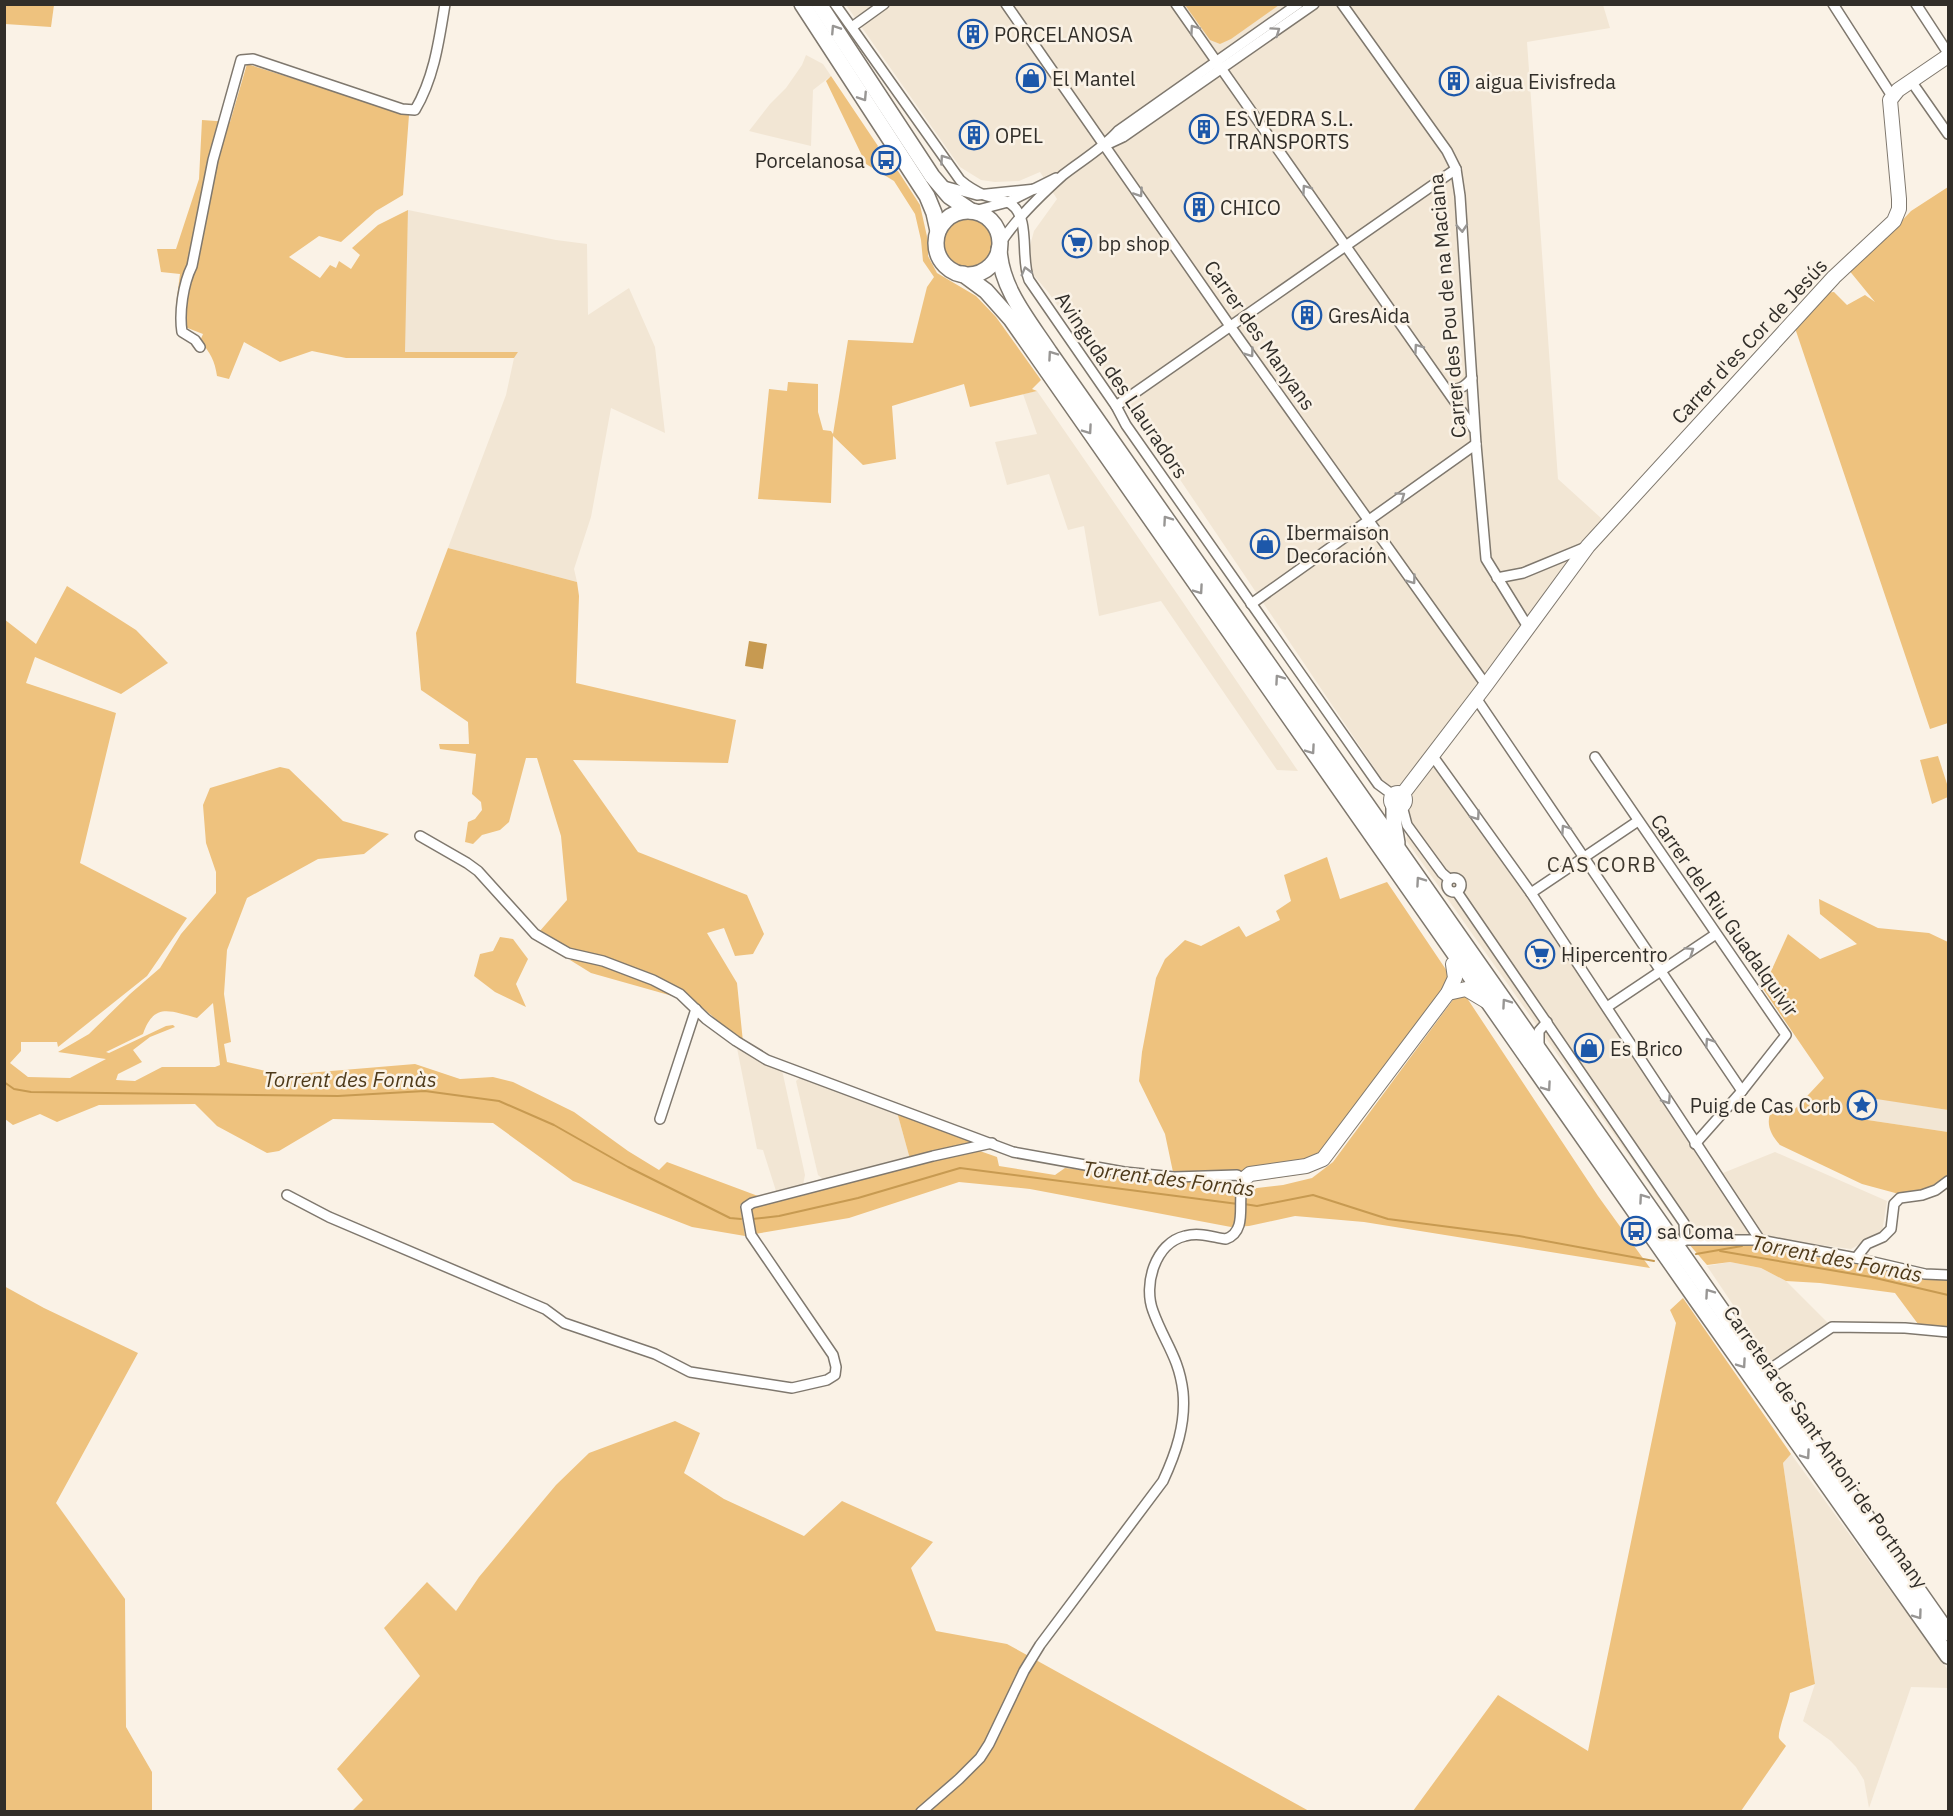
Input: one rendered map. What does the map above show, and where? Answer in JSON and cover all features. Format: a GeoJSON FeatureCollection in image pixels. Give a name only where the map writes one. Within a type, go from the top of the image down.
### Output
{"type":"FeatureCollection","features":[{"type":"Feature","properties":{"kind":"main road"},"geometry":{"type":"LineString","coordinates":[[802,4],[927,196],[938,231]]}},
{"type":"Feature","properties":{"kind":"main road"},"geometry":{"type":"LineString","coordinates":[[819,4],[938,184],[949,196],[992,222],[999,235],[999,246],[989,267],[977,273],[963,274],[952,271],[940,259],[936,242],[941,225],[951,215],[973,211]]}},
{"type":"Feature","properties":{"kind":"main road","name":"Carretera de Sant Antoni de Portmany"},"geometry":{"type":"LineString","coordinates":[[999,246],[1003,272],[1016,302],[1118,431],[1361,796],[1540,1051],[1681,1243],[1764,1372],[1948,1633]]}},
{"type":"Feature","properties":{"kind":"main road","name":"Carretera de Sant Antoni de Portmany"},"geometry":{"type":"LineString","coordinates":[[963,274],[986,291],[1011,320],[1948,1656]]}},
{"type":"Feature","properties":{"kind":"main road"},"geometry":{"type":"LineString","coordinates":[[1361,796],[1381,803],[1396,800],[1394,825],[1398,849]]}},
{"type":"Feature","properties":{"kind":"street"},"geometry":{"type":"LineString","coordinates":[[200,347],[195,340],[182,332],[180,321],[213,160],[241,60],[253,59],[402,110],[415,110],[422,99],[438,52],[445,4]]}},
{"type":"Feature","properties":{"kind":"street"},"geometry":{"type":"LineString","coordinates":[[835,4],[953,173],[968,186],[984,195],[1008,202],[1016,208],[1021,218]]}},
{"type":"Feature","properties":{"kind":"street"},"geometry":{"type":"LineString","coordinates":[[852,27],[884,4]]}},
{"type":"Feature","properties":{"kind":"street","name":"Carrer des Manyans"},"geometry":{"type":"LineString","coordinates":[[1006,4],[1106,144],[1230,326],[1486,685]]}},
{"type":"Feature","properties":{"kind":"street"},"geometry":{"type":"LineString","coordinates":[[1176,4],[1475,431]]}},
{"type":"Feature","properties":{"kind":"street"},"geometry":{"type":"LineString","coordinates":[[999,246],[1021,218],[1064,175],[1106,144],[1124,137],[1298,4]]}},
{"type":"Feature","properties":{"kind":"street"},"geometry":{"type":"LineString","coordinates":[[1219,65],[1314,4]]}},
{"type":"Feature","properties":{"kind":"street","name":"Carrer des Pou de na Maciana"},"geometry":{"type":"LineString","coordinates":[[1342,4],[1447,151],[1456,169],[1460,196],[1475,431],[1486,559],[1528,627]]}},
{"type":"Feature","properties":{"kind":"street"},"geometry":{"type":"LineString","coordinates":[[1833,4],[1892,96],[1948,54],[1916,4]]}},
{"type":"Feature","properties":{"kind":"street"},"geometry":{"type":"LineString","coordinates":[[1911,81],[1948,134]]}},
{"type":"Feature","properties":{"kind":"street","name":"Carrer d'es Cor de Jesús"},"geometry":{"type":"LineString","coordinates":[[1396,800],[1486,685],[1588,546],[1834,277],[1894,221],[1899,209],[1899,199],[1890,105],[1892,96]]}},
{"type":"Feature","properties":{"kind":"street"},"geometry":{"type":"LineString","coordinates":[[1116,406],[1456,169]]}},
{"type":"Feature","properties":{"kind":"street"},"geometry":{"type":"LineString","coordinates":[[973,211],[1008,202],[1064,175]]}},
{"type":"Feature","properties":{"kind":"street"},"geometry":{"type":"LineString","coordinates":[[938,184],[970,194],[984,195],[1036,189]]}},
{"type":"Feature","properties":{"kind":"street","name":"Avinguda des Llauradors"},"geometry":{"type":"LineString","coordinates":[[1021,218],[1024,269],[1029,280],[1116,406],[1118,431],[1251,603],[1378,784],[1396,800]]}},
{"type":"Feature","properties":{"kind":"street"},"geometry":{"type":"LineString","coordinates":[[1448,390],[1461,388],[1467,385],[1472,378]]}},
{"type":"Feature","properties":{"kind":"street"},"geometry":{"type":"LineString","coordinates":[[1251,603],[1476,444]]}},
{"type":"Feature","properties":{"kind":"street"},"geometry":{"type":"LineString","coordinates":[[1497,578],[1523,573],[1588,546]]}},
{"type":"Feature","properties":{"kind":"street"},"geometry":{"type":"LineString","coordinates":[[1476,698],[1742,1091]]}},
{"type":"Feature","properties":{"kind":"street"},"geometry":{"type":"LineString","coordinates":[[1432,755],[1530,893],[1760,1240]]}},
{"type":"Feature","properties":{"kind":"street","name":"Carrer del Riu Guadalquivir"},"geometry":{"type":"LineString","coordinates":[[1595,757],[1786,1035],[1742,1091],[1695,1144]]}},
{"type":"Feature","properties":{"kind":"street"},"geometry":{"type":"LineString","coordinates":[[1396,800],[1407,825],[1442,873],[1449,879],[1447,885],[1449,890],[1457,892],[1684,1223],[1681,1243],[1760,1240],[1856,1257],[1925,1274],[1948,1275]]}},
{"type":"Feature","properties":{"kind":"street"},"geometry":{"type":"LineString","coordinates":[[1530,893],[1638,821]]}},
{"type":"Feature","properties":{"kind":"street"},"geometry":{"type":"LineString","coordinates":[[420,836],[478,871],[535,934],[568,952],[603,961],[653,980],[680,994],[696,1010],[736,1041],[767,1060],[1013,1152],[1124,1172],[1174,1177],[1238,1175],[1243,1184]]}},
{"type":"Feature","properties":{"kind":"street"},"geometry":{"type":"LineString","coordinates":[[921,1812],[980,1758],[1024,1671],[1040,1645],[1163,1480],[1169,1468],[1182,1426],[1183,1392],[1173,1352],[1152,1311],[1149,1298],[1150,1283],[1162,1250],[1172,1241],[1184,1236],[1200,1234],[1226,1239],[1232,1237],[1239,1229],[1243,1184],[1250,1174],[1306,1166],[1323,1159],[1448,993],[1455,978],[1453,964],[1430,929],[1419,904]]}},
{"type":"Feature","properties":{"kind":"street"},"geometry":{"type":"LineString","coordinates":[[1607,1007],[1716,934]]}},
{"type":"Feature","properties":{"kind":"street"},"geometry":{"type":"LineString","coordinates":[[1448,993],[1466,989],[1478,994],[1489,1003]]}},
{"type":"Feature","properties":{"kind":"street"},"geometry":{"type":"LineString","coordinates":[[660,1119],[696,1010]]}},
{"type":"Feature","properties":{"kind":"street"},"geometry":{"type":"LineString","coordinates":[[1540,1051],[1539,1031],[1547,1022]]}},
{"type":"Feature","properties":{"kind":"street"},"geometry":{"type":"LineString","coordinates":[[287,1195],[329,1217],[545,1309],[564,1323],[655,1354],[690,1372],[792,1388],[827,1380],[834,1375],[836,1366],[833,1354],[751,1235],[746,1207],[752,1203],[803,1188],[992,1143]]}},
{"type":"Feature","properties":{"kind":"street"},"geometry":{"type":"LineString","coordinates":[[1856,1257],[1867,1244],[1883,1237],[1891,1229],[1894,1204],[1900,1198],[1922,1195],[1936,1190],[1948,1181]]}},
{"type":"Feature","properties":{"kind":"street"},"geometry":{"type":"LineString","coordinates":[[1764,1372],[1832,1327],[1905,1328],[1948,1332]]}},
{"type":"Feature","properties":{"kind":"shaded area"},"geometry":{"type":"Polygon","coordinates":[[[4,5],[54,5],[51,27],[5,24],[4,5]]]}},
{"type":"Feature","properties":{"kind":"shaded area"},"geometry":{"type":"Polygon","coordinates":[[[846,5],[1603,5],[1610,28],[1527,42],[1558,479],[1602,519],[1427,751],[1557,937],[1704,1166],[1716,1161],[1723,1173],[1775,1152],[1887,1201],[1882,1232],[1851,1249],[1739,1234],[1691,1235],[1682,1231],[1406,840],[1411,822],[1156,444],[1048,292],[1031,272],[1028,253],[1034,231],[1057,199],[1040,172],[1019,181],[995,182],[981,180],[960,167],[846,5]]]}},
{"type":"Feature","properties":{"kind":"shaded area"},"geometry":{"type":"Polygon","coordinates":[[[1185,5],[1279,5],[1231,39],[1220,44],[1210,40],[1185,5]]]}},
{"type":"Feature","properties":{"kind":"shaded area"},"geometry":{"type":"Polygon","coordinates":[[[806,55],[823,64],[831,76],[813,90],[811,146],[749,131],[786,88],[806,55]]]}},
{"type":"Feature","properties":{"kind":"shaded area"},"geometry":{"type":"Polygon","coordinates":[[[247,64],[409,115],[403,195],[376,211],[341,242],[319,236],[289,257],[320,278],[330,265],[336,268],[339,261],[351,269],[360,255],[352,248],[378,225],[408,210],[405,352],[518,352],[514,358],[346,358],[312,351],[280,362],[244,342],[229,379],[217,376],[212,357],[200,341],[203,334],[185,327],[187,306],[176,305],[180,274],[161,272],[157,249],[176,249],[199,179],[202,120],[230,122],[247,64]]]}},
{"type":"Feature","properties":{"kind":"shaded area"},"geometry":{"type":"Polygon","coordinates":[[[831,76],[878,146],[875,150],[890,170],[898,171],[920,205],[928,241],[928,256],[937,273],[976,296],[996,317],[1041,380],[1032,389],[1037,391],[970,407],[964,384],[892,406],[896,459],[863,465],[833,436],[831,503],[758,499],[769,389],[787,391],[788,382],[818,384],[818,412],[823,430],[831,431],[833,434],[848,340],[913,343],[927,287],[934,277],[923,261],[915,214],[894,181],[866,164],[826,81],[831,76]]]}},
{"type":"Feature","properties":{"kind":"shaded area"},"geometry":{"type":"Polygon","coordinates":[[[1948,187],[1948,723],[1930,729],[1795,328],[1824,293],[1834,292],[1847,305],[1865,295],[1875,302],[1848,269],[1911,211],[1948,187]]]}},
{"type":"Feature","properties":{"kind":"shaded area"},"geometry":{"type":"Polygon","coordinates":[[[408,210],[556,240],[587,244],[588,315],[629,288],[655,347],[665,433],[611,408],[591,517],[574,569],[577,582],[448,548],[506,395],[514,358],[518,352],[404,352],[408,210]]]}},
{"type":"Feature","properties":{"kind":"shaded area"},"geometry":{"type":"Polygon","coordinates":[[[968,217],[978,219],[986,225],[992,233],[994,243],[992,253],[986,261],[978,267],[968,269],[958,267],[950,261],[944,253],[942,243],[944,233],[950,225],[958,219],[968,217]]]}},
{"type":"Feature","properties":{"kind":"shaded area"},"geometry":{"type":"Polygon","coordinates":[[[1037,391],[1298,771],[1277,770],[1161,601],[1099,616],[1084,526],[1068,530],[1049,474],[1007,485],[995,442],[1037,434],[1023,394],[1037,391]]]}},
{"type":"Feature","properties":{"kind":"shaded area"},"geometry":{"type":"Polygon","coordinates":[[[448,548],[577,582],[579,596],[576,683],[736,720],[728,763],[573,760],[638,852],[747,895],[764,934],[753,954],[735,956],[724,928],[707,933],[737,983],[743,1042],[685,993],[640,970],[563,947],[539,932],[567,900],[561,836],[537,758],[526,758],[509,822],[500,830],[482,835],[473,844],[465,842],[468,822],[475,819],[482,810],[481,802],[472,794],[476,754],[440,749],[439,744],[469,744],[468,722],[421,690],[416,633],[448,548]]]}},
{"type":"Feature","properties":{"kind":"shaded area"},"geometry":{"type":"Polygon","coordinates":[[[67,586],[136,630],[168,663],[121,694],[35,657],[26,683],[116,713],[80,863],[187,918],[147,976],[58,1047],[57,1042],[21,1042],[21,1051],[10,1063],[28,1077],[70,1078],[106,1059],[58,1052],[89,1034],[160,968],[181,934],[216,893],[216,872],[206,843],[203,805],[210,788],[280,767],[289,769],[343,821],[389,834],[364,854],[318,859],[247,898],[227,950],[224,994],[231,1042],[224,1044],[227,1062],[283,1075],[415,1064],[460,1079],[493,1077],[513,1082],[574,1112],[659,1170],[667,1162],[758,1196],[740,1205],[745,1236],[692,1227],[573,1181],[493,1123],[333,1119],[279,1151],[267,1153],[217,1126],[195,1104],[99,1105],[57,1122],[40,1114],[13,1125],[5,1119],[4,619],[36,644],[67,586]],[[213,1003],[197,1018],[164,1011],[158,1013],[147,1024],[143,1034],[106,1052],[109,1053],[166,1026],[173,1025],[175,1027],[150,1037],[133,1050],[142,1062],[118,1074],[116,1080],[135,1081],[162,1067],[215,1067],[220,1065],[213,1003]]]}},
{"type":"Feature","properties":{"kind":"shaded area"},"geometry":{"type":"Polygon","coordinates":[[[749,641],[767,644],[763,669],[745,666],[749,641]]]}},
{"type":"Feature","properties":{"kind":"shaded area"},"geometry":{"type":"Polygon","coordinates":[[[1938,756],[1948,787],[1948,797],[1932,804],[1920,760],[1938,756]]]}},
{"type":"Feature","properties":{"kind":"shaded area"},"geometry":{"type":"Polygon","coordinates":[[[1327,857],[1340,899],[1387,882],[1453,980],[1324,1161],[1310,1173],[1263,1180],[1237,1181],[1173,1172],[1165,1134],[1139,1081],[1156,978],[1165,959],[1185,940],[1201,946],[1239,926],[1246,937],[1280,920],[1276,911],[1291,901],[1284,875],[1327,857]]]}},
{"type":"Feature","properties":{"kind":"shaded area"},"geometry":{"type":"Polygon","coordinates":[[[1819,899],[1878,928],[1929,933],[1948,942],[1948,1110],[1857,1096],[1854,1118],[1948,1132],[1948,1177],[1924,1190],[1899,1194],[1862,1184],[1780,1145],[1770,1131],[1769,1116],[1774,1105],[1794,1110],[1824,1078],[1763,989],[1788,934],[1820,959],[1857,944],[1820,914],[1819,899]]]}},
{"type":"Feature","properties":{"kind":"shaded area"},"geometry":{"type":"Polygon","coordinates":[[[500,937],[513,939],[528,959],[516,984],[526,1007],[495,992],[474,976],[480,954],[493,951],[500,937]]]}},
{"type":"Feature","properties":{"kind":"shaded area"},"geometry":{"type":"Polygon","coordinates":[[[580,959],[629,974],[676,997],[591,973],[570,960],[580,959]]]}},
{"type":"Feature","properties":{"kind":"shaded area"},"geometry":{"type":"Polygon","coordinates":[[[1461,989],[1598,1196],[1650,1268],[1364,1222],[1295,1216],[1249,1226],[1231,1227],[1030,1189],[959,1182],[849,1218],[755,1234],[748,1208],[815,1188],[977,1150],[997,1157],[999,1166],[1055,1175],[1065,1168],[1208,1184],[1240,1190],[1283,1185],[1312,1178],[1333,1162],[1461,989]]]}},
{"type":"Feature","properties":{"kind":"shaded area"},"geometry":{"type":"Polygon","coordinates":[[[737,1048],[782,1070],[805,1175],[803,1185],[776,1191],[763,1150],[757,1149],[737,1048]]]}},
{"type":"Feature","properties":{"kind":"shaded area"},"geometry":{"type":"Polygon","coordinates":[[[802,1076],[897,1112],[910,1159],[823,1179],[818,1175],[796,1081],[802,1076]]]}},
{"type":"Feature","properties":{"kind":"shaded area"},"geometry":{"type":"Polygon","coordinates":[[[1857,1095],[1948,1110],[1948,1132],[1854,1118],[1857,1095]]]}},
{"type":"Feature","properties":{"kind":"shaded area"},"geometry":{"type":"Polygon","coordinates":[[[897,1112],[977,1142],[910,1159],[897,1112]]]}},
{"type":"Feature","properties":{"kind":"shaded area"},"geometry":{"type":"Polygon","coordinates":[[[1688,1243],[1741,1244],[1948,1280],[1948,1328],[1918,1324],[1895,1293],[1786,1281],[1761,1268],[1730,1262],[1707,1265],[1688,1243]]]}},
{"type":"Feature","properties":{"kind":"shaded area"},"geometry":{"type":"Polygon","coordinates":[[[1730,1262],[1761,1268],[1786,1281],[1828,1323],[1825,1329],[1772,1363],[1707,1266],[1730,1262]]]}},
{"type":"Feature","properties":{"kind":"shaded area"},"geometry":{"type":"Polygon","coordinates":[[[4,1286],[138,1353],[56,1503],[125,1599],[126,1727],[152,1772],[152,1811],[5,1811],[4,1286]]]}},
{"type":"Feature","properties":{"kind":"shaded area"},"geometry":{"type":"Polygon","coordinates":[[[1683,1298],[1791,1454],[1783,1463],[1815,1684],[1790,1693],[1779,1735],[1786,1746],[1741,1811],[1413,1811],[1498,1695],[1588,1751],[1676,1323],[1670,1310],[1683,1298]]]}},
{"type":"Feature","properties":{"kind":"shaded area"},"geometry":{"type":"Polygon","coordinates":[[[675,1421],[700,1433],[684,1473],[724,1499],[804,1536],[842,1501],[933,1542],[911,1568],[936,1631],[1007,1644],[1309,1811],[351,1812],[363,1800],[337,1769],[420,1676],[384,1628],[427,1582],[456,1611],[479,1577],[556,1485],[589,1453],[675,1421]]]}},
{"type":"Feature","properties":{"kind":"shaded area"},"geometry":{"type":"Polygon","coordinates":[[[1791,1454],[1948,1670],[1948,1688],[1911,1687],[1869,1808],[1864,1780],[1856,1767],[1831,1741],[1803,1721],[1815,1684],[1783,1463],[1791,1454]]]}},
{"type":"Feature","properties":{"kind":"waterway","name":"Torrent des Fornàs"},"geometry":{"type":"LineString","coordinates":[[4,1082],[14,1089],[31,1092],[338,1096],[425,1091],[499,1101],[554,1125],[628,1167],[730,1218],[741,1219]]}},
{"type":"Feature","properties":{"kind":"waterway","name":"Torrent des Fornàs"},"geometry":{"type":"LineString","coordinates":[[752,1219],[779,1216],[858,1198],[960,1168],[1238,1204]]}},
{"type":"Feature","properties":{"kind":"waterway","name":"Torrent des Fornàs"},"geometry":{"type":"LineString","coordinates":[[1244,1204],[1257,1206],[1313,1195],[1388,1219],[1519,1236],[1654,1261]]}},
{"type":"Feature","properties":{"kind":"waterway","name":"Torrent des Fornàs"},"geometry":{"type":"LineString","coordinates":[[1696,1254],[1742,1246]]}},
{"type":"Feature","properties":{"kind":"waterway","name":"Torrent des Fornàs"},"geometry":{"type":"LineString","coordinates":[[1720,1251],[1871,1277],[1948,1295]]}},
{"type":"Feature","properties":{"kind":"place","name":"PORCELANOSA"},"geometry":{"type":"Point","coordinates":[973,34]}},
{"type":"Feature","properties":{"kind":"place","name":"El Mantel"},"geometry":{"type":"Point","coordinates":[1031,78]}},
{"type":"Feature","properties":{"kind":"place","name":"aigua Eivisfreda"},"geometry":{"type":"Point","coordinates":[1454,81]}},
{"type":"Feature","properties":{"kind":"place","name":"ES VEDRA S.L. TRANSPORTS"},"geometry":{"type":"Point","coordinates":[1204,129]}},
{"type":"Feature","properties":{"kind":"place","name":"OPEL"},"geometry":{"type":"Point","coordinates":[974,135]}},
{"type":"Feature","properties":{"kind":"place","name":"Porcelanosa"},"geometry":{"type":"Point","coordinates":[886,160]}},
{"type":"Feature","properties":{"kind":"place","name":"CHICO"},"geometry":{"type":"Point","coordinates":[1199,207]}},
{"type":"Feature","properties":{"kind":"place","name":"bp shop"},"geometry":{"type":"Point","coordinates":[1077,243]}},
{"type":"Feature","properties":{"kind":"place","name":"GresAida"},"geometry":{"type":"Point","coordinates":[1307,315]}},
{"type":"Feature","properties":{"kind":"place","name":"Ibermaison Decoración"},"geometry":{"type":"Point","coordinates":[1265,544]}},
{"type":"Feature","properties":{"kind":"place","name":"Hipercentro"},"geometry":{"type":"Point","coordinates":[1540,954]}},
{"type":"Feature","properties":{"kind":"place","name":"Es Brico"},"geometry":{"type":"Point","coordinates":[1589,1048]}},
{"type":"Feature","properties":{"kind":"place","name":"Puig de Cas Corb"},"geometry":{"type":"Point","coordinates":[1862,1105]}},
{"type":"Feature","properties":{"kind":"place","name":"sa Coma"},"geometry":{"type":"Point","coordinates":[1636,1231]}},
{"type":"Feature","properties":{"kind":"district","name":"CAS CORB"},"geometry":{"type":"Point","coordinates":[1602,864]}}]}
